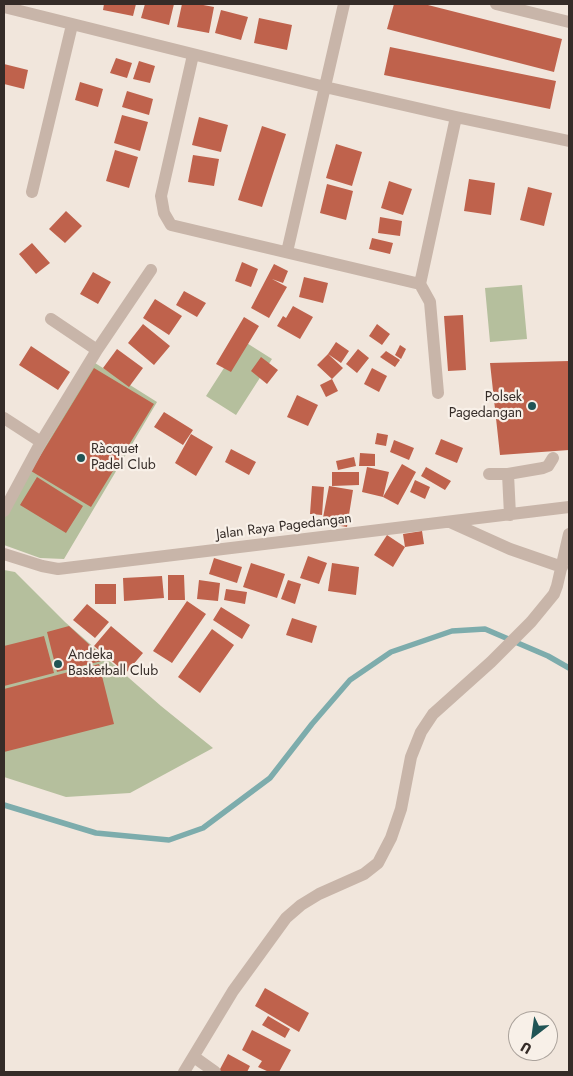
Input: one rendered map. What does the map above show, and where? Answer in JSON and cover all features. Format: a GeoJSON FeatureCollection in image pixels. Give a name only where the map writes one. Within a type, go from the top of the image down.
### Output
{"type":"FeatureCollection","features":[{"type":"Feature","properties":{"kind":"street"},"geometry":{"type":"LineString","coordinates":[[287,252],[344,4]]}},
{"type":"Feature","properties":{"kind":"street"},"geometry":{"type":"LineString","coordinates":[[496,4],[569,22]]}},
{"type":"Feature","properties":{"kind":"street"},"geometry":{"type":"LineString","coordinates":[[4,7],[34,9],[72,24],[193,55],[456,118],[569,142]]}},
{"type":"Feature","properties":{"kind":"street"},"geometry":{"type":"LineString","coordinates":[[32,192],[72,24]]}},
{"type":"Feature","properties":{"kind":"street"},"geometry":{"type":"LineString","coordinates":[[193,55],[161,196],[164,213],[171,225],[420,284]]}},
{"type":"Feature","properties":{"kind":"street"},"geometry":{"type":"LineString","coordinates":[[438,394],[430,302],[420,284],[456,118]]}},
{"type":"Feature","properties":{"kind":"street"},"geometry":{"type":"LineString","coordinates":[[4,511],[40,442],[97,350],[152,270]]}},
{"type":"Feature","properties":{"kind":"street"},"geometry":{"type":"LineString","coordinates":[[51,319],[97,350]]}},
{"type":"Feature","properties":{"kind":"street"},"geometry":{"type":"LineString","coordinates":[[4,418],[40,442]]}},
{"type":"Feature","properties":{"kind":"street"},"geometry":{"type":"LineString","coordinates":[[488,474],[508,474],[543,468],[548,466],[553,458]]}},
{"type":"Feature","properties":{"kind":"street"},"geometry":{"type":"LineString","coordinates":[[508,474],[510,515]]}},
{"type":"Feature","properties":{"kind":"street","name":"Jalan Raya Pagedangan"},"geometry":{"type":"LineString","coordinates":[[4,554],[58,569],[569,507]]}},
{"type":"Feature","properties":{"kind":"street"},"geometry":{"type":"LineString","coordinates":[[450,522],[510,549],[562,567]]}},
{"type":"Feature","properties":{"kind":"street"},"geometry":{"type":"LineString","coordinates":[[184,1072],[233,991],[286,918],[307,901],[364,874],[378,863],[391,838],[401,809],[411,757],[421,732],[432,714],[491,662],[531,622],[554,594],[558,586],[569,534]]}},
{"type":"Feature","properties":{"kind":"street"},"geometry":{"type":"LineString","coordinates":[[194,1057],[215,1072]]}},
{"type":"Feature","properties":{"kind":"green space"},"geometry":{"type":"Polygon","coordinates":[[[522,285],[527,339],[490,342],[485,288],[522,285]]]}},
{"type":"Feature","properties":{"kind":"green space"},"geometry":{"type":"Polygon","coordinates":[[[242,340],[272,359],[236,415],[206,396],[242,340]]]}},
{"type":"Feature","properties":{"kind":"green space","name":"Ràcquet Padel Club"},"geometry":{"type":"Polygon","coordinates":[[[95,363],[157,402],[64,559],[40,558],[4,545],[4,515],[95,363]]]}},
{"type":"Feature","properties":{"kind":"green space","name":"Andeka Basketball Club"},"geometry":{"type":"Polygon","coordinates":[[[4,570],[15,572],[65,622],[161,706],[213,748],[130,793],[66,797],[4,777],[4,570]]]}},
{"type":"Feature","properties":{"kind":"building"},"geometry":{"type":"Polygon","coordinates":[[[104,4],[136,4],[133,16],[103,10],[104,4]]]}},
{"type":"Feature","properties":{"kind":"building"},"geometry":{"type":"Polygon","coordinates":[[[145,4],[174,4],[169,25],[141,18],[145,4]]]}},
{"type":"Feature","properties":{"kind":"building"},"geometry":{"type":"Polygon","coordinates":[[[182,4],[214,7],[209,33],[177,27],[182,4]]]}},
{"type":"Feature","properties":{"kind":"building"},"geometry":{"type":"Polygon","coordinates":[[[394,4],[424,4],[562,39],[554,72],[387,29],[394,4]]]}},
{"type":"Feature","properties":{"kind":"building"},"geometry":{"type":"Polygon","coordinates":[[[221,10],[248,17],[241,40],[215,33],[221,10]]]}},
{"type":"Feature","properties":{"kind":"building"},"geometry":{"type":"Polygon","coordinates":[[[259,18],[292,25],[287,50],[254,43],[259,18]]]}},
{"type":"Feature","properties":{"kind":"building"},"geometry":{"type":"Polygon","coordinates":[[[390,47],[556,81],[550,109],[384,75],[390,47]]]}},
{"type":"Feature","properties":{"kind":"building"},"geometry":{"type":"Polygon","coordinates":[[[116,58],[132,63],[127,78],[110,73],[116,58]]]}},
{"type":"Feature","properties":{"kind":"building"},"geometry":{"type":"Polygon","coordinates":[[[139,61],[155,66],[150,83],[133,79],[139,61]]]}},
{"type":"Feature","properties":{"kind":"building"},"geometry":{"type":"Polygon","coordinates":[[[4,64],[28,70],[24,89],[4,84],[4,64]]]}},
{"type":"Feature","properties":{"kind":"building"},"geometry":{"type":"Polygon","coordinates":[[[80,82],[103,89],[98,107],[75,100],[80,82]]]}},
{"type":"Feature","properties":{"kind":"building"},"geometry":{"type":"Polygon","coordinates":[[[127,91],[153,99],[149,115],[122,107],[127,91]]]}},
{"type":"Feature","properties":{"kind":"building"},"geometry":{"type":"Polygon","coordinates":[[[122,115],[148,122],[140,151],[114,143],[122,115]]]}},
{"type":"Feature","properties":{"kind":"building"},"geometry":{"type":"Polygon","coordinates":[[[199,117],[228,125],[221,152],[192,145],[199,117]]]}},
{"type":"Feature","properties":{"kind":"building"},"geometry":{"type":"Polygon","coordinates":[[[262,126],[286,134],[262,207],[238,200],[262,126]]]}},
{"type":"Feature","properties":{"kind":"building"},"geometry":{"type":"Polygon","coordinates":[[[336,144],[362,152],[352,186],[326,178],[336,144]]]}},
{"type":"Feature","properties":{"kind":"building"},"geometry":{"type":"Polygon","coordinates":[[[115,150],[138,157],[129,188],[106,181],[115,150]]]}},
{"type":"Feature","properties":{"kind":"building"},"geometry":{"type":"Polygon","coordinates":[[[193,155],[219,159],[214,186],[188,182],[193,155]]]}},
{"type":"Feature","properties":{"kind":"building"},"geometry":{"type":"Polygon","coordinates":[[[469,179],[495,183],[491,215],[464,211],[469,179]]]}},
{"type":"Feature","properties":{"kind":"building"},"geometry":{"type":"Polygon","coordinates":[[[389,181],[412,189],[403,215],[381,208],[389,181]]]}},
{"type":"Feature","properties":{"kind":"building"},"geometry":{"type":"Polygon","coordinates":[[[327,184],[353,191],[346,220],[320,213],[327,184]]]}},
{"type":"Feature","properties":{"kind":"building"},"geometry":{"type":"Polygon","coordinates":[[[528,187],[552,193],[544,226],[520,220],[528,187]]]}},
{"type":"Feature","properties":{"kind":"building"},"geometry":{"type":"Polygon","coordinates":[[[66,211],[82,226],[65,243],[49,229],[66,211]]]}},
{"type":"Feature","properties":{"kind":"building"},"geometry":{"type":"Polygon","coordinates":[[[380,217],[402,221],[400,236],[378,233],[380,217]]]}},
{"type":"Feature","properties":{"kind":"building"},"geometry":{"type":"Polygon","coordinates":[[[372,238],[393,243],[390,254],[369,249],[372,238]]]}},
{"type":"Feature","properties":{"kind":"building"},"geometry":{"type":"Polygon","coordinates":[[[32,243],[50,263],[36,274],[19,254],[32,243]]]}},
{"type":"Feature","properties":{"kind":"building"},"geometry":{"type":"Polygon","coordinates":[[[242,262],[258,269],[251,287],[235,281],[242,262]]]}},
{"type":"Feature","properties":{"kind":"building"},"geometry":{"type":"Polygon","coordinates":[[[274,264],[288,271],[283,283],[272,279],[287,287],[269,318],[251,308],[274,264]]]}},
{"type":"Feature","properties":{"kind":"building"},"geometry":{"type":"Polygon","coordinates":[[[93,272],[111,282],[98,304],[80,294],[93,272]]]}},
{"type":"Feature","properties":{"kind":"building"},"geometry":{"type":"Polygon","coordinates":[[[304,277],[328,283],[323,303],[299,297],[304,277]]]}},
{"type":"Feature","properties":{"kind":"building"},"geometry":{"type":"Polygon","coordinates":[[[184,291],[206,303],[197,317],[176,305],[184,291]]]}},
{"type":"Feature","properties":{"kind":"building"},"geometry":{"type":"Polygon","coordinates":[[[155,299],[182,316],[169,335],[143,318],[155,299]]]}},
{"type":"Feature","properties":{"kind":"building"},"geometry":{"type":"Polygon","coordinates":[[[293,306],[313,317],[300,339],[277,326],[283,316],[286,318],[293,306]]]}},
{"type":"Feature","properties":{"kind":"building"},"geometry":{"type":"Polygon","coordinates":[[[463,315],[466,370],[448,371],[444,316],[463,315]]]}},
{"type":"Feature","properties":{"kind":"building"},"geometry":{"type":"Polygon","coordinates":[[[244,317],[259,326],[231,372],[216,364],[244,317]]]}},
{"type":"Feature","properties":{"kind":"building"},"geometry":{"type":"Polygon","coordinates":[[[143,324],[170,346],[154,365],[128,343],[143,324]]]}},
{"type":"Feature","properties":{"kind":"building"},"geometry":{"type":"Polygon","coordinates":[[[377,324],[390,334],[382,345],[369,336],[377,324]]]}},
{"type":"Feature","properties":{"kind":"building"},"geometry":{"type":"Polygon","coordinates":[[[336,342],[349,351],[341,363],[328,354],[336,342]]]}},
{"type":"Feature","properties":{"kind":"building"},"geometry":{"type":"Polygon","coordinates":[[[400,345],[406,349],[401,359],[395,355],[400,345]]]}},
{"type":"Feature","properties":{"kind":"building"},"geometry":{"type":"Polygon","coordinates":[[[31,346],[70,372],[58,390],[19,365],[31,346]]]}},
{"type":"Feature","properties":{"kind":"building"},"geometry":{"type":"Polygon","coordinates":[[[117,349],[143,368],[129,387],[103,368],[117,349]]]}},
{"type":"Feature","properties":{"kind":"building"},"geometry":{"type":"Polygon","coordinates":[[[358,349],[369,358],[357,373],[346,364],[358,349]]]}},
{"type":"Feature","properties":{"kind":"building"},"geometry":{"type":"Polygon","coordinates":[[[386,351],[400,360],[395,367],[380,357],[386,351]]]}},
{"type":"Feature","properties":{"kind":"building"},"geometry":{"type":"Polygon","coordinates":[[[328,354],[343,368],[332,379],[317,365],[328,354]]]}},
{"type":"Feature","properties":{"kind":"building"},"geometry":{"type":"Polygon","coordinates":[[[261,357],[278,370],[267,384],[251,371],[261,357]]]}},
{"type":"Feature","properties":{"kind":"building","name":"Polsek Pagedangan"},"geometry":{"type":"Polygon","coordinates":[[[569,361],[569,450],[500,455],[490,363],[569,361]]]}},
{"type":"Feature","properties":{"kind":"building"},"geometry":{"type":"Polygon","coordinates":[[[94,368],[154,404],[91,507],[31,471],[94,368]]]}},
{"type":"Feature","properties":{"kind":"building"},"geometry":{"type":"Polygon","coordinates":[[[372,368],[387,376],[379,392],[364,384],[372,368]]]}},
{"type":"Feature","properties":{"kind":"building"},"geometry":{"type":"Polygon","coordinates":[[[332,379],[338,391],[326,397],[320,385],[332,379]]]}},
{"type":"Feature","properties":{"kind":"building"},"geometry":{"type":"Polygon","coordinates":[[[297,395],[318,405],[308,426],[287,417],[297,395]]]}},
{"type":"Feature","properties":{"kind":"building"},"geometry":{"type":"Polygon","coordinates":[[[164,412],[193,430],[183,445],[154,427],[164,412]]]}},
{"type":"Feature","properties":{"kind":"building"},"geometry":{"type":"Polygon","coordinates":[[[377,433],[388,435],[386,446],[375,444],[377,433]]]}},
{"type":"Feature","properties":{"kind":"building"},"geometry":{"type":"Polygon","coordinates":[[[191,434],[213,447],[196,476],[175,463],[191,434]]]}},
{"type":"Feature","properties":{"kind":"building"},"geometry":{"type":"Polygon","coordinates":[[[441,439],[463,448],[457,463],[435,454],[441,439]]]}},
{"type":"Feature","properties":{"kind":"building"},"geometry":{"type":"Polygon","coordinates":[[[394,440],[414,448],[409,460],[390,452],[394,440]]]}},
{"type":"Feature","properties":{"kind":"building"},"geometry":{"type":"Polygon","coordinates":[[[231,449],[256,462],[249,475],[225,462],[231,449]]]}},
{"type":"Feature","properties":{"kind":"building"},"geometry":{"type":"Polygon","coordinates":[[[360,453],[375,454],[375,466],[359,466],[360,453]]]}},
{"type":"Feature","properties":{"kind":"building"},"geometry":{"type":"Polygon","coordinates":[[[354,457],[356,466],[338,470],[336,461],[354,457]]]}},
{"type":"Feature","properties":{"kind":"building"},"geometry":{"type":"Polygon","coordinates":[[[402,464],[416,472],[398,505],[383,497],[402,464]]]}},
{"type":"Feature","properties":{"kind":"building"},"geometry":{"type":"Polygon","coordinates":[[[367,467],[389,472],[383,497],[362,492],[367,467]]]}},
{"type":"Feature","properties":{"kind":"building"},"geometry":{"type":"Polygon","coordinates":[[[426,467],[451,481],[445,490],[421,476],[426,467]]]}},
{"type":"Feature","properties":{"kind":"building"},"geometry":{"type":"Polygon","coordinates":[[[332,472],[359,472],[359,485],[332,486],[332,472]]]}},
{"type":"Feature","properties":{"kind":"building"},"geometry":{"type":"Polygon","coordinates":[[[37,477],[83,506],[66,533],[20,505],[37,477]]]}},
{"type":"Feature","properties":{"kind":"building"},"geometry":{"type":"Polygon","coordinates":[[[415,480],[430,487],[425,499],[410,492],[415,480]]]}},
{"type":"Feature","properties":{"kind":"building"},"geometry":{"type":"Polygon","coordinates":[[[312,486],[324,487],[322,515],[310,514],[312,486]]]}},
{"type":"Feature","properties":{"kind":"building"},"geometry":{"type":"Polygon","coordinates":[[[329,486],[353,490],[347,527],[322,523],[329,486]]]}},
{"type":"Feature","properties":{"kind":"building"},"geometry":{"type":"Polygon","coordinates":[[[422,531],[424,544],[405,547],[403,534],[422,531]]]}},
{"type":"Feature","properties":{"kind":"building"},"geometry":{"type":"Polygon","coordinates":[[[387,535],[405,547],[393,567],[374,555],[387,535]]]}},
{"type":"Feature","properties":{"kind":"building"},"geometry":{"type":"Polygon","coordinates":[[[308,556],[327,563],[319,584],[300,578],[308,556]]]}},
{"type":"Feature","properties":{"kind":"building"},"geometry":{"type":"Polygon","coordinates":[[[214,558],[242,567],[237,583],[209,574],[214,558]]]}},
{"type":"Feature","properties":{"kind":"building"},"geometry":{"type":"Polygon","coordinates":[[[251,563],[285,574],[277,598],[243,587],[251,563]]]}},
{"type":"Feature","properties":{"kind":"building"},"geometry":{"type":"Polygon","coordinates":[[[332,563],[359,567],[356,595],[328,591],[332,563]]]}},
{"type":"Feature","properties":{"kind":"building"},"geometry":{"type":"Polygon","coordinates":[[[168,575],[184,575],[185,600],[168,600],[168,575]]]}},
{"type":"Feature","properties":{"kind":"building"},"geometry":{"type":"Polygon","coordinates":[[[162,576],[164,598],[124,601],[123,578],[162,576]]]}},
{"type":"Feature","properties":{"kind":"building"},"geometry":{"type":"Polygon","coordinates":[[[199,580],[220,583],[218,601],[197,599],[199,580]]]}},
{"type":"Feature","properties":{"kind":"building"},"geometry":{"type":"Polygon","coordinates":[[[288,580],[301,584],[295,604],[281,599],[288,580]]]}},
{"type":"Feature","properties":{"kind":"building"},"geometry":{"type":"Polygon","coordinates":[[[95,584],[116,584],[116,604],[95,604],[95,584]]]}},
{"type":"Feature","properties":{"kind":"building"},"geometry":{"type":"Polygon","coordinates":[[[226,589],[247,592],[245,604],[224,600],[226,589]]]}},
{"type":"Feature","properties":{"kind":"building"},"geometry":{"type":"Polygon","coordinates":[[[187,601],[206,614],[172,663],[153,651],[187,601]]]}},
{"type":"Feature","properties":{"kind":"building"},"geometry":{"type":"Polygon","coordinates":[[[87,604],[109,622],[95,638],[73,620],[87,604]]]}},
{"type":"Feature","properties":{"kind":"building"},"geometry":{"type":"Polygon","coordinates":[[[221,607],[250,625],[242,639],[213,620],[221,607]]]}},
{"type":"Feature","properties":{"kind":"building"},"geometry":{"type":"Polygon","coordinates":[[[292,618],[317,626],[312,643],[286,635],[292,618]]]}},
{"type":"Feature","properties":{"kind":"building"},"geometry":{"type":"Polygon","coordinates":[[[69,626],[106,660],[57,672],[47,632],[69,626]]]}},
{"type":"Feature","properties":{"kind":"building"},"geometry":{"type":"Polygon","coordinates":[[[111,626],[143,653],[126,673],[94,646],[111,626]]]}},
{"type":"Feature","properties":{"kind":"building"},"geometry":{"type":"Polygon","coordinates":[[[212,629],[234,645],[200,693],[178,677],[212,629]]]}},
{"type":"Feature","properties":{"kind":"building"},"geometry":{"type":"Polygon","coordinates":[[[44,636],[54,673],[4,686],[4,646],[44,636]]]}},
{"type":"Feature","properties":{"kind":"building"},"geometry":{"type":"Polygon","coordinates":[[[99,664],[114,724],[4,752],[4,689],[99,664]]]}},
{"type":"Feature","properties":{"kind":"building"},"geometry":{"type":"Polygon","coordinates":[[[265,988],[309,1013],[299,1032],[255,1006],[265,988]]]}},
{"type":"Feature","properties":{"kind":"building"},"geometry":{"type":"Polygon","coordinates":[[[268,1016],[290,1029],[285,1038],[262,1025],[268,1016]]]}},
{"type":"Feature","properties":{"kind":"building"},"geometry":{"type":"Polygon","coordinates":[[[252,1030],[291,1050],[279,1072],[269,1072],[258,1067],[262,1061],[242,1050],[252,1030]]]}},
{"type":"Feature","properties":{"kind":"building"},"geometry":{"type":"Polygon","coordinates":[[[228,1054],[250,1066],[247,1072],[219,1071],[228,1054]]]}},
{"type":"Feature","properties":{"kind":"waterway"},"geometry":{"type":"LineString","coordinates":[[4,805],[96,833],[169,840],[203,828],[270,778],[312,724],[350,680],[391,652],[452,631],[485,629],[548,656],[569,668]]}},
{"type":"Feature","properties":{"kind":"place","name":"Polsek Pagedangan"},"geometry":{"type":"Point","coordinates":[532,406]}},
{"type":"Feature","properties":{"kind":"place","name":"Ràcquet Padel Club"},"geometry":{"type":"Point","coordinates":[81,458]}},
{"type":"Feature","properties":{"kind":"place","name":"Andeka Basketball Club"},"geometry":{"type":"Point","coordinates":[58,664]}}]}
